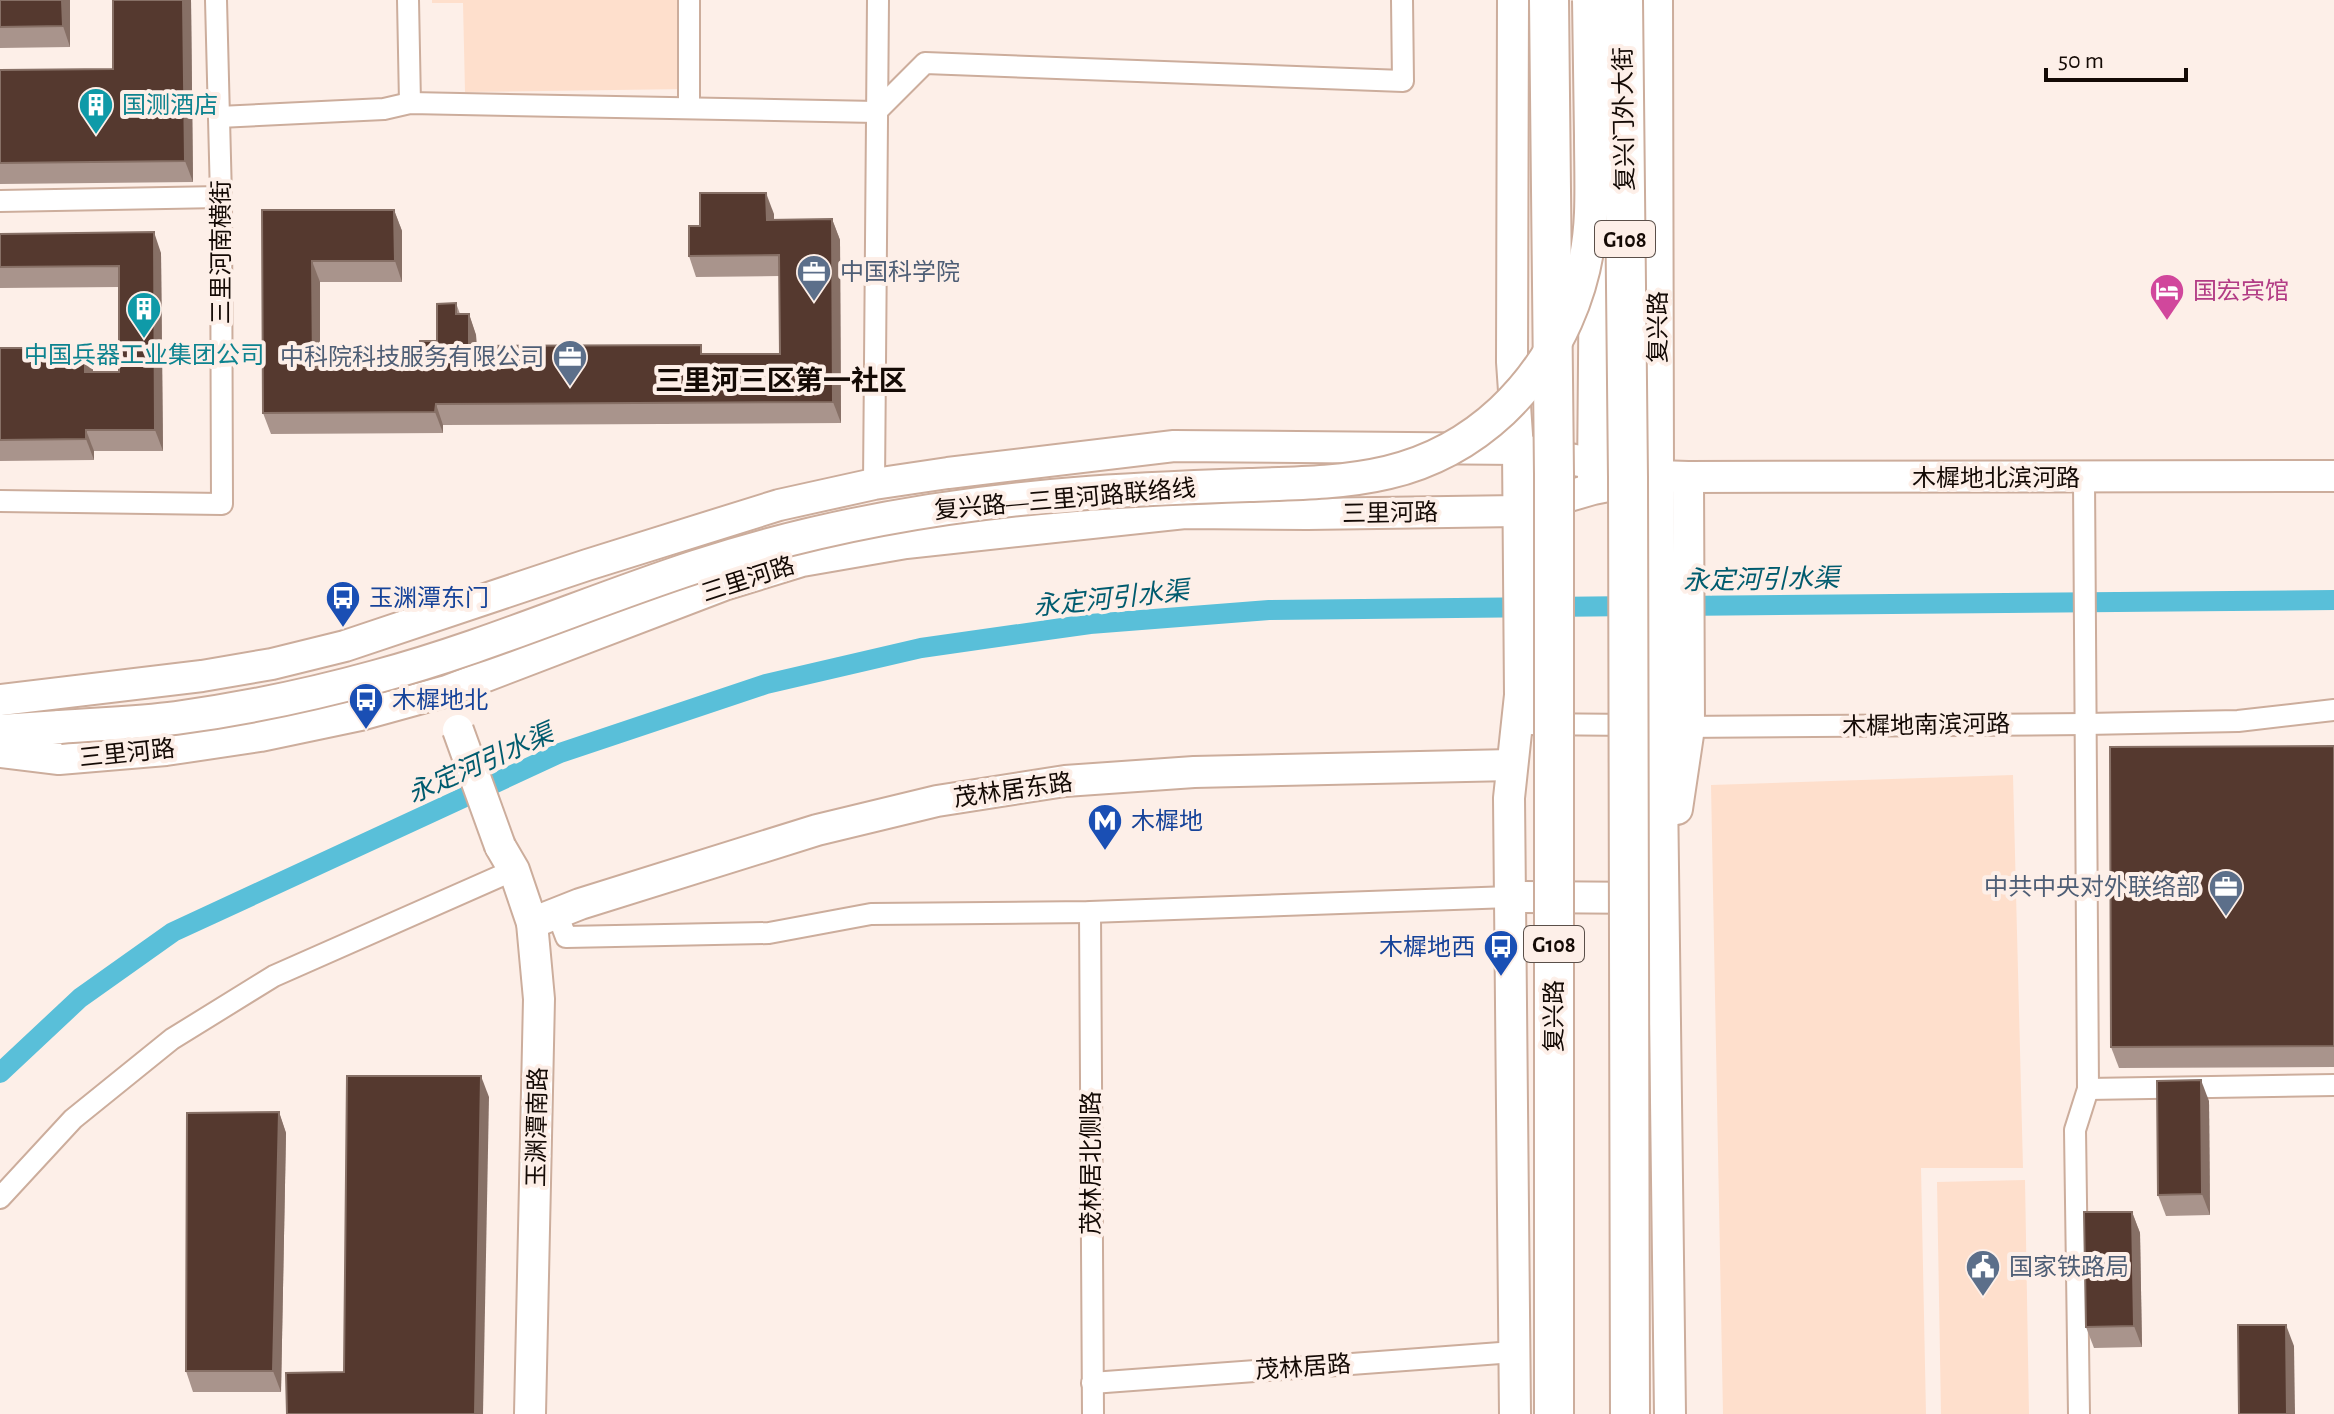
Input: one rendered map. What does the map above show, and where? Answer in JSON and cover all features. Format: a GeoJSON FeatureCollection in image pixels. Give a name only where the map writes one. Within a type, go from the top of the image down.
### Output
{"type":"FeatureCollection","features":[{"type":"Feature","properties":{"kind":"highway","name":"复兴路"},"geometry":{"type":"LineString","coordinates":[[1549,0],[1554,474],[1554,1414]]}},
{"type":"Feature","properties":{"kind":"highway","name":"复兴门外大街"},"geometry":{"type":"LineString","coordinates":[[1618,477],[1623,0]]}},
{"type":"Feature","properties":{"kind":"highway","name":"复兴路"},"geometry":{"type":"LineString","coordinates":[[1618,477],[1630,1414]]}},
{"type":"Feature","properties":{"kind":"main road","name":"复兴路—三里河路联络线"},"geometry":{"type":"LineString","coordinates":[[60,727],[176,718],[294,697],[376,677],[452,654],[696,567],[840,527],[1009,499],[1124,490],[1355,480],[1405,469],[1445,451],[1484,426],[1521,392],[1557,343],[1576,297],[1587,254],[1591,215],[1589,0]]}},
{"type":"Feature","properties":{"kind":"main road"},"geometry":{"type":"LineString","coordinates":[[0,724],[60,727]]}},
{"type":"Feature","properties":{"kind":"main road"},"geometry":{"type":"LineString","coordinates":[[0,731],[60,727]]}},
{"type":"Feature","properties":{"kind":"street","name":"三里河南横街"},"geometry":{"type":"LineString","coordinates":[[0,501],[222,504],[221,197],[216,0]]}},
{"type":"Feature","properties":{"kind":"street"},"geometry":{"type":"LineString","coordinates":[[408,0],[410,103]]}},
{"type":"Feature","properties":{"kind":"street"},"geometry":{"type":"LineString","coordinates":[[689,0],[689,108]]}},
{"type":"Feature","properties":{"kind":"street"},"geometry":{"type":"LineString","coordinates":[[874,484],[878,0]]}},
{"type":"Feature","properties":{"kind":"street"},"geometry":{"type":"LineString","coordinates":[[219,117],[384,109],[410,103],[876,112],[925,63],[1403,81],[1402,0]]}},
{"type":"Feature","properties":{"kind":"street"},"geometry":{"type":"LineString","coordinates":[[1513,0],[1512,362],[1518,449],[1518,511]]}},
{"type":"Feature","properties":{"kind":"street","name":"复兴路"},"geometry":{"type":"LineString","coordinates":[[1657,0],[1658,239],[1618,477],[1659,557],[1675,711]]}},
{"type":"Feature","properties":{"kind":"street"},"geometry":{"type":"LineString","coordinates":[[0,201],[221,197]]}},
{"type":"Feature","properties":{"kind":"street"},"geometry":{"type":"LineString","coordinates":[[1595,239],[1618,477]]}},
{"type":"Feature","properties":{"kind":"street"},"geometry":{"type":"LineString","coordinates":[[1513,240],[1658,239]]}},
{"type":"Feature","properties":{"kind":"street"},"geometry":{"type":"LineString","coordinates":[[0,700],[202,676],[272,664],[345,646],[779,505],[874,484],[1174,446],[1518,449],[1618,477],[1689,519]]}},
{"type":"Feature","properties":{"kind":"street"},"geometry":{"type":"LineString","coordinates":[[1174,446],[1193,465],[1194,492],[1185,513]]}},
{"type":"Feature","properties":{"kind":"street","name":"木樨地北滨河路"},"geometry":{"type":"LineString","coordinates":[[1618,477],[2334,476]]}},
{"type":"Feature","properties":{"kind":"street","name":"三里河路"},"geometry":{"type":"LineString","coordinates":[[0,752],[59,759],[166,750],[260,736],[360,715],[447,691],[724,585],[802,561],[906,543],[1185,513],[1518,511],[1618,477]]}},
{"type":"Feature","properties":{"kind":"street"},"geometry":{"type":"LineString","coordinates":[[1670,1414],[1665,898],[1675,711],[1690,555],[1688,477]]}},
{"type":"Feature","properties":{"kind":"street"},"geometry":{"type":"LineString","coordinates":[[2079,1414],[2075,1130],[2088,1089],[2084,478]]}},
{"type":"Feature","properties":{"kind":"street"},"geometry":{"type":"LineString","coordinates":[[779,505],[802,561]]}},
{"type":"Feature","properties":{"kind":"street","name":"复兴路"},"geometry":{"type":"LineString","coordinates":[[1515,1414],[1509,798],[1518,710],[1518,511]]}},
{"type":"Feature","properties":{"kind":"street","name":"玉渊潭南路"},"geometry":{"type":"LineString","coordinates":[[447,691],[458,730],[507,858],[544,918],[539,999],[530,1414]]}},
{"type":"Feature","properties":{"kind":"street","name":"木樨地南滨河路"},"geometry":{"type":"LineString","coordinates":[[1518,710],[1675,711],[2086,724],[2238,721],[2334,710]]}},
{"type":"Feature","properties":{"kind":"street","name":"茂林居东路"},"geometry":{"type":"LineString","coordinates":[[544,918],[817,830],[937,801],[1050,783],[1194,772],[1512,765]]}},
{"type":"Feature","properties":{"kind":"street"},"geometry":{"type":"LineString","coordinates":[[0,1198],[73,1119],[172,1039],[274,976],[507,858]]}},
{"type":"Feature","properties":{"kind":"street"},"geometry":{"type":"LineString","coordinates":[[544,918],[566,937],[769,933],[871,914],[1090,912],[1510,897],[1665,898]]}},
{"type":"Feature","properties":{"kind":"street","name":"茂林居北侧路"},"geometry":{"type":"LineString","coordinates":[[1090,912],[1093,1414]]}},
{"type":"Feature","properties":{"kind":"street"},"geometry":{"type":"LineString","coordinates":[[2088,1089],[2334,1085]]}},
{"type":"Feature","properties":{"kind":"street","name":"茂林居路"},"geometry":{"type":"LineString","coordinates":[[1092,1383],[1514,1352]]}},
{"type":"Feature","properties":{"kind":"shaded area"},"geometry":{"type":"Polygon","coordinates":[[[432,0],[685,0],[686,89],[465,92],[463,3],[432,3],[432,0]]]}},
{"type":"Feature","properties":{"kind":"shaded area"},"geometry":{"type":"Polygon","coordinates":[[[2013,775],[2023,1168],[1921,1168],[1926,1414],[1723,1414],[1711,785],[2013,775]]]}},
{"type":"Feature","properties":{"kind":"shaded area","name":"国家铁路局"},"geometry":{"type":"Polygon","coordinates":[[[2025,1180],[2029,1414],[1941,1414],[1937,1182],[2025,1180]]]}},
{"type":"Feature","properties":{"kind":"building"},"geometry":{"type":"Polygon","coordinates":[[[0,0],[62,0],[63,26],[0,27],[0,0]]]}},
{"type":"Feature","properties":{"kind":"building","name":"国测酒店"},"geometry":{"type":"Polygon","coordinates":[[[113,0],[183,0],[185,161],[0,163],[0,70],[113,69],[113,0]]]}},
{"type":"Feature","properties":{"kind":"building","name":"中国科学院"},"geometry":{"type":"Polygon","coordinates":[[[700,193],[766,193],[767,220],[832,219],[833,402],[436,404],[435,412],[263,413],[262,210],[394,210],[395,261],[312,261],[313,368],[421,368],[420,341],[437,341],[437,304],[456,303],[456,314],[469,314],[469,346],[701,345],[701,354],[780,354],[779,255],[689,256],[689,226],[700,226],[700,193]]]}},
{"type":"Feature","properties":{"kind":"building"},"geometry":{"type":"Polygon","coordinates":[[[154,232],[155,430],[86,430],[86,439],[0,440],[0,348],[85,348],[85,372],[119,372],[119,266],[0,267],[0,234],[154,232]]]}},
{"type":"Feature","properties":{"kind":"building","name":"中共中央对外联络部"},"geometry":{"type":"Polygon","coordinates":[[[2334,746],[2334,1046],[2111,1047],[2110,747],[2334,746]]]}},
{"type":"Feature","properties":{"kind":"building"},"geometry":{"type":"Polygon","coordinates":[[[347,1076],[481,1076],[475,1414],[287,1414],[286,1373],[344,1372],[347,1076]]]}},
{"type":"Feature","properties":{"kind":"building"},"geometry":{"type":"Polygon","coordinates":[[[2201,1080],[2202,1194],[2158,1195],[2157,1081],[2201,1080]]]}},
{"type":"Feature","properties":{"kind":"building"},"geometry":{"type":"Polygon","coordinates":[[[279,1112],[273,1371],[186,1371],[187,1113],[279,1112]]]}},
{"type":"Feature","properties":{"kind":"building"},"geometry":{"type":"Polygon","coordinates":[[[2084,1212],[2132,1212],[2134,1326],[2086,1327],[2084,1212]]]}},
{"type":"Feature","properties":{"kind":"building"},"geometry":{"type":"Polygon","coordinates":[[[2238,1325],[2286,1325],[2287,1414],[2239,1414],[2238,1325]]]}},
{"type":"Feature","properties":{"kind":"waterway","name":"永定河引水渠"},"geometry":{"type":"LineString","coordinates":[[1676,606],[2334,600]]}},
{"type":"Feature","properties":{"kind":"waterway","name":"永定河引水渠"},"geometry":{"type":"LineString","coordinates":[[0,1073],[80,998],[173,932],[560,753],[766,684],[921,648],[1090,624],[1269,610],[1636,606]]}},
{"type":"Feature","properties":{"kind":"place","name":"国测酒店"},"geometry":{"type":"Point","coordinates":[96,136]}},
{"type":"Feature","properties":{"kind":"place","name":"中国科学院"},"geometry":{"type":"Point","coordinates":[814,303]}},
{"type":"Feature","properties":{"kind":"place","name":"国宏宾馆"},"geometry":{"type":"Point","coordinates":[2167,322]}},
{"type":"Feature","properties":{"kind":"place","name":"中国兵器工业集团公司"},"geometry":{"type":"Point","coordinates":[144,340]}},
{"type":"Feature","properties":{"kind":"place","name":"中科院科技服务有限公司"},"geometry":{"type":"Point","coordinates":[570,388]}},
{"type":"Feature","properties":{"kind":"place","name":"玉渊潭东门"},"geometry":{"type":"Point","coordinates":[343,629]}},
{"type":"Feature","properties":{"kind":"place","name":"木樨地北"},"geometry":{"type":"Point","coordinates":[366,731]}},
{"type":"Feature","properties":{"kind":"place","name":"木樨地"},"geometry":{"type":"Point","coordinates":[1105,852]}},
{"type":"Feature","properties":{"kind":"place","name":"中共中央对外联络部"},"geometry":{"type":"Point","coordinates":[2226,918]}},
{"type":"Feature","properties":{"kind":"place","name":"木樨地西"},"geometry":{"type":"Point","coordinates":[1501,978]}},
{"type":"Feature","properties":{"kind":"place","name":"国家铁路局"},"geometry":{"type":"Point","coordinates":[1983,1298]}},
{"type":"Feature","properties":{"kind":"district","name":"三里河三区第一社区"},"geometry":{"type":"Point","coordinates":[781,380]}}]}
